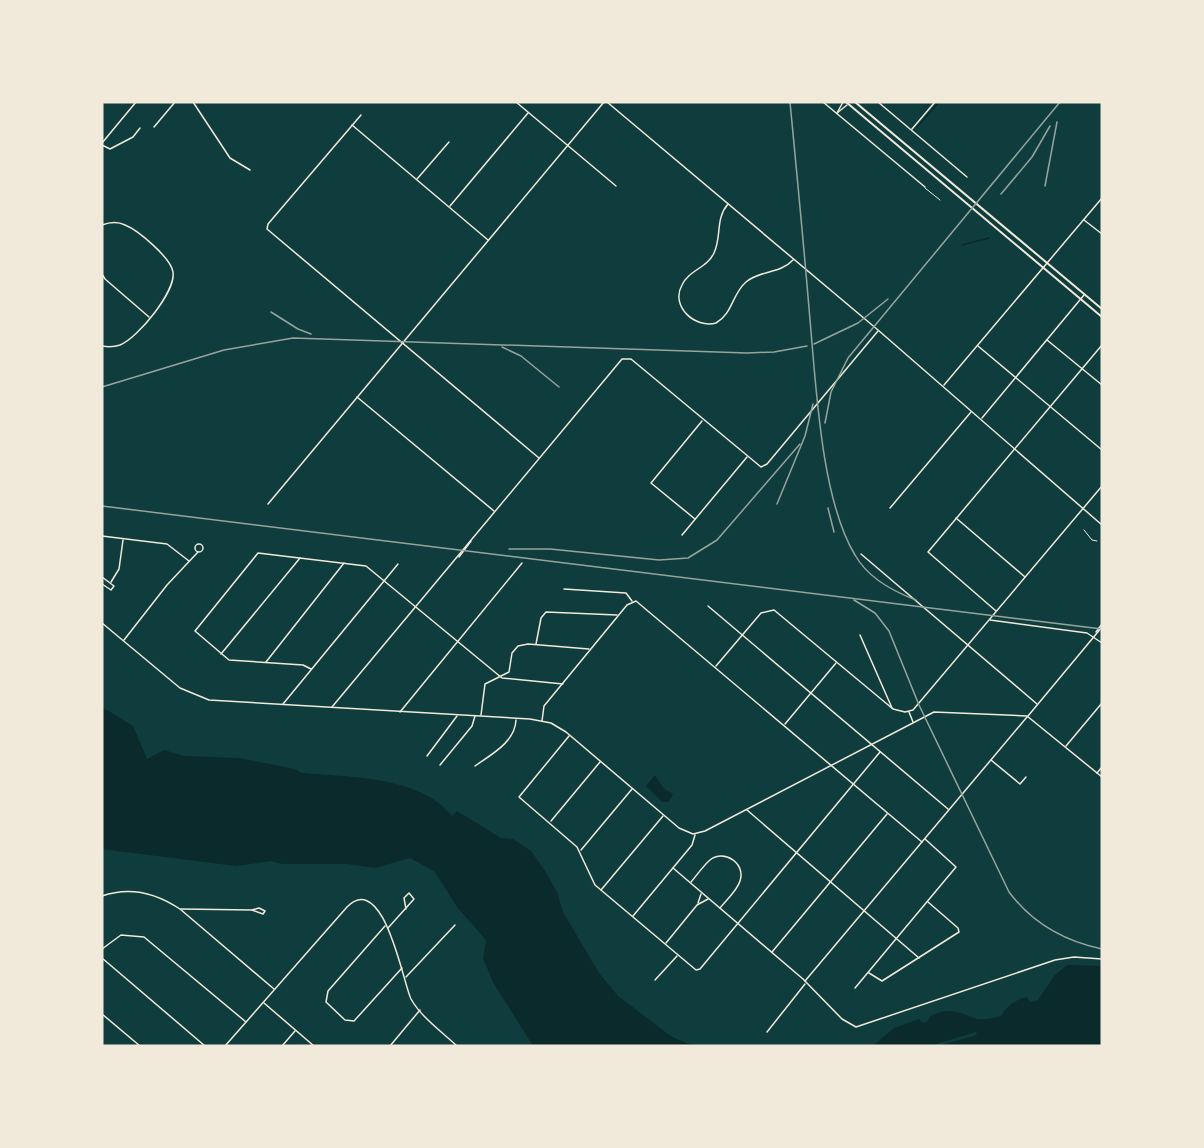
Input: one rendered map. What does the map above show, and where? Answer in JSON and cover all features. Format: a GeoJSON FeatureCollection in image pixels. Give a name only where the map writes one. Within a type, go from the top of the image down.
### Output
{"type":"FeatureCollection","features":[{"type":"Feature","properties":{"kind":"main road"},"geometry":{"type":"LineString","coordinates":[[847,102],[988,214],[1102,316]]}},
{"type":"Feature","properties":{"kind":"main road"},"geometry":{"type":"LineString","coordinates":[[855,102],[962,195],[985,218],[1102,309]]}},
{"type":"Feature","properties":{"kind":"main road"},"geometry":{"type":"LineString","coordinates":[[1065,285],[1075,287]]}},
{"type":"Feature","properties":{"kind":"street"},"geometry":{"type":"LineString","coordinates":[[136,102],[102,144],[110,149],[133,137],[140,128]]}},
{"type":"Feature","properties":{"kind":"street"},"geometry":{"type":"LineString","coordinates":[[154,127],[175,102]]}},
{"type":"Feature","properties":{"kind":"street"},"geometry":{"type":"LineString","coordinates":[[193,102],[230,158],[250,170]]}},
{"type":"Feature","properties":{"kind":"street"},"geometry":{"type":"LineString","coordinates":[[516,102],[616,186]]}},
{"type":"Feature","properties":{"kind":"street"},"geometry":{"type":"LineString","coordinates":[[268,504],[606,102],[870,323],[1102,525]]}},
{"type":"Feature","properties":{"kind":"street"},"geometry":{"type":"LineString","coordinates":[[823,102],[925,188]]}},
{"type":"Feature","properties":{"kind":"street"},"geometry":{"type":"LineString","coordinates":[[836,113],[847,102]]}},
{"type":"Feature","properties":{"kind":"street"},"geometry":{"type":"LineString","coordinates":[[836,113],[847,102]]}},
{"type":"Feature","properties":{"kind":"street"},"geometry":{"type":"LineString","coordinates":[[878,102],[967,177]]}},
{"type":"Feature","properties":{"kind":"street"},"geometry":{"type":"LineString","coordinates":[[911,130],[935,102]]}},
{"type":"Feature","properties":{"kind":"street"},"geometry":{"type":"LineString","coordinates":[[449,207],[528,112]]}},
{"type":"Feature","properties":{"kind":"street"},"geometry":{"type":"LineString","coordinates":[[361,115],[267,227],[539,459]]}},
{"type":"Feature","properties":{"kind":"street"},"geometry":{"type":"LineString","coordinates":[[352,125],[489,240]]}},
{"type":"Feature","properties":{"kind":"street"},"geometry":{"type":"LineString","coordinates":[[416,179],[449,142]]}},
{"type":"Feature","properties":{"kind":"street"},"geometry":{"type":"LineString","coordinates":[[943,387],[1102,198]]}},
{"type":"Feature","properties":{"kind":"street"},"geometry":{"type":"LineString","coordinates":[[728,204],[720,216],[717,248],[705,265],[687,277],[680,290],[679,303],[690,316],[700,323],[716,323],[730,311],[737,293],[747,281],[783,268],[793,259]]}},
{"type":"Feature","properties":{"kind":"street"},"geometry":{"type":"LineString","coordinates":[[1084,220],[1102,234]]}},
{"type":"Feature","properties":{"kind":"street"},"geometry":{"type":"LineString","coordinates":[[102,225],[114,222],[127,225],[165,256],[172,267],[171,290],[149,317],[124,344],[114,347],[102,346]]}},
{"type":"Feature","properties":{"kind":"street"},"geometry":{"type":"LineString","coordinates":[[102,274],[149,317]]}},
{"type":"Feature","properties":{"kind":"street"},"geometry":{"type":"LineString","coordinates":[[981,420],[1085,295]]}},
{"type":"Feature","properties":{"kind":"street"},"geometry":{"type":"LineString","coordinates":[[332,708],[621,361],[631,359],[761,467],[775,455],[878,330]]}},
{"type":"Feature","properties":{"kind":"street"},"geometry":{"type":"LineString","coordinates":[[1047,340],[1102,385]]}},
{"type":"Feature","properties":{"kind":"street"},"geometry":{"type":"LineString","coordinates":[[997,612],[928,552],[1102,345]]}},
{"type":"Feature","properties":{"kind":"street"},"geometry":{"type":"LineString","coordinates":[[978,346],[1102,450]]}},
{"type":"Feature","properties":{"kind":"street"},"geometry":{"type":"LineString","coordinates":[[357,397],[495,512]]}},
{"type":"Feature","properties":{"kind":"street"},"geometry":{"type":"LineString","coordinates":[[890,508],[971,412]]}},
{"type":"Feature","properties":{"kind":"street"},"geometry":{"type":"LineString","coordinates":[[695,519],[651,483],[703,420]]}},
{"type":"Feature","properties":{"kind":"street"},"geometry":{"type":"LineString","coordinates":[[682,535],[747,457]]}},
{"type":"Feature","properties":{"kind":"street"},"geometry":{"type":"LineString","coordinates":[[716,666],[761,613],[770,610],[778,612],[892,709],[909,712],[919,705],[1102,486]]}},
{"type":"Feature","properties":{"kind":"street"},"geometry":{"type":"LineString","coordinates":[[956,518],[1026,577]]}},
{"type":"Feature","properties":{"kind":"street"},"geometry":{"type":"LineString","coordinates":[[102,536],[169,545],[189,562]]}},
{"type":"Feature","properties":{"kind":"street"},"geometry":{"type":"LineString","coordinates":[[111,582],[120,565],[123,539]]}},
{"type":"Feature","properties":{"kind":"street"},"geometry":{"type":"LineString","coordinates":[[124,641],[198,552]]}},
{"type":"Feature","properties":{"kind":"street"},"geometry":{"type":"LineString","coordinates":[[311,669],[303,665],[230,660],[220,654],[195,630],[258,553],[366,566],[502,678]]}},
{"type":"Feature","properties":{"kind":"street"},"geometry":{"type":"LineString","coordinates":[[861,554],[1037,705]]}},
{"type":"Feature","properties":{"kind":"street"},"geometry":{"type":"LineString","coordinates":[[220,654],[300,557]]}},
{"type":"Feature","properties":{"kind":"street"},"geometry":{"type":"LineString","coordinates":[[266,662],[344,563]]}},
{"type":"Feature","properties":{"kind":"street"},"geometry":{"type":"LineString","coordinates":[[400,712],[522,563]]}},
{"type":"Feature","properties":{"kind":"street"},"geometry":{"type":"LineString","coordinates":[[282,705],[398,564]]}},
{"type":"Feature","properties":{"kind":"street"},"geometry":{"type":"LineString","coordinates":[[102,577],[114,586],[112,590],[102,584]]}},
{"type":"Feature","properties":{"kind":"street"},"geometry":{"type":"LineString","coordinates":[[564,589],[626,593],[633,602]]}},
{"type":"Feature","properties":{"kind":"street"},"geometry":{"type":"LineString","coordinates":[[542,721],[543,708],[562,684],[619,615],[633,602],[639,602],[922,842]]}},
{"type":"Feature","properties":{"kind":"street"},"geometry":{"type":"LineString","coordinates":[[708,606],[948,810]]}},
{"type":"Feature","properties":{"kind":"street"},"geometry":{"type":"LineString","coordinates":[[535,645],[541,618],[546,612],[619,615]]}},
{"type":"Feature","properties":{"kind":"street"},"geometry":{"type":"LineString","coordinates":[[990,620],[1094,636],[1102,643]]}},
{"type":"Feature","properties":{"kind":"street"},"geometry":{"type":"LineString","coordinates":[[102,623],[193,694],[216,701],[481,716],[542,721],[555,725],[683,831],[695,834],[934,712],[1027,716],[1102,777]]}},
{"type":"Feature","properties":{"kind":"street"},"geometry":{"type":"LineString","coordinates":[[767,1032],[805,982],[1102,626]]}},
{"type":"Feature","properties":{"kind":"street"},"geometry":{"type":"LineString","coordinates":[[860,635],[892,709]]}},
{"type":"Feature","properties":{"kind":"street"},"geometry":{"type":"LineString","coordinates":[[502,678],[510,669],[515,648],[523,645],[590,650]]}},
{"type":"Feature","properties":{"kind":"street"},"geometry":{"type":"LineString","coordinates":[[784,725],[837,662]]}},
{"type":"Feature","properties":{"kind":"street"},"geometry":{"type":"LineString","coordinates":[[481,716],[485,684],[493,678],[562,684]]}},
{"type":"Feature","properties":{"kind":"street"},"geometry":{"type":"LineString","coordinates":[[1066,746],[1102,703]]}},
{"type":"Feature","properties":{"kind":"street"},"geometry":{"type":"LineString","coordinates":[[909,712],[913,722]]}},
{"type":"Feature","properties":{"kind":"street"},"geometry":{"type":"LineString","coordinates":[[427,756],[458,715]]}},
{"type":"Feature","properties":{"kind":"street"},"geometry":{"type":"LineString","coordinates":[[440,765],[472,726],[475,716]]}},
{"type":"Feature","properties":{"kind":"street"},"geometry":{"type":"LineString","coordinates":[[475,766],[508,740],[514,732],[516,719]]}},
{"type":"Feature","properties":{"kind":"street"},"geometry":{"type":"LineString","coordinates":[[569,735],[519,796],[580,851],[592,881],[601,890],[678,956],[698,970],[880,752]]}},
{"type":"Feature","properties":{"kind":"street"},"geometry":{"type":"LineString","coordinates":[[991,760],[1020,784],[1026,777]]}},
{"type":"Feature","properties":{"kind":"street"},"geometry":{"type":"LineString","coordinates":[[550,822],[600,761]]}},
{"type":"Feature","properties":{"kind":"street"},"geometry":{"type":"LineString","coordinates":[[1097,772],[1102,767]]}},
{"type":"Feature","properties":{"kind":"street"},"geometry":{"type":"LineString","coordinates":[[580,851],[633,789]]}},
{"type":"Feature","properties":{"kind":"street"},"geometry":{"type":"LineString","coordinates":[[746,809],[919,958]]}},
{"type":"Feature","properties":{"kind":"street"},"geometry":{"type":"LineString","coordinates":[[772,952],[888,813]]}},
{"type":"Feature","properties":{"kind":"street"},"geometry":{"type":"LineString","coordinates":[[601,890],[663,815]]}},
{"type":"Feature","properties":{"kind":"street"},"geometry":{"type":"LineString","coordinates":[[632,917],[692,844],[695,834]]}},
{"type":"Feature","properties":{"kind":"street"},"geometry":{"type":"LineString","coordinates":[[855,988],[956,866],[925,838]]}},
{"type":"Feature","properties":{"kind":"street"},"geometry":{"type":"LineString","coordinates":[[690,883],[713,859],[724,856],[733,860],[740,869],[740,880],[720,908]]}},
{"type":"Feature","properties":{"kind":"street"},"geometry":{"type":"LineString","coordinates":[[673,868],[772,952],[845,1021],[858,1027],[1055,960],[1074,957],[1102,959]]}},
{"type":"Feature","properties":{"kind":"street"},"geometry":{"type":"LineString","coordinates":[[102,896],[114,892],[136,891],[160,897],[190,917],[274,990]]}},
{"type":"Feature","properties":{"kind":"street"},"geometry":{"type":"LineString","coordinates":[[387,929],[406,909],[414,898],[409,893],[404,898],[406,909]]}},
{"type":"Feature","properties":{"kind":"street"},"geometry":{"type":"LineString","coordinates":[[697,905],[702,893]]}},
{"type":"Feature","properties":{"kind":"street"},"geometry":{"type":"LineString","coordinates":[[664,944],[697,905],[708,898]]}},
{"type":"Feature","properties":{"kind":"street"},"geometry":{"type":"LineString","coordinates":[[225,1046],[349,904],[359,900],[370,903],[386,925],[403,968],[411,998],[420,1010],[457,1046]]}},
{"type":"Feature","properties":{"kind":"street"},"geometry":{"type":"LineString","coordinates":[[868,972],[882,981],[959,931],[928,902]]}},
{"type":"Feature","properties":{"kind":"street"},"geometry":{"type":"LineString","coordinates":[[180,909],[252,910]]}},
{"type":"Feature","properties":{"kind":"street"},"geometry":{"type":"LineString","coordinates":[[190,917],[194,909]]}},
{"type":"Feature","properties":{"kind":"street"},"geometry":{"type":"LineString","coordinates":[[386,925],[328,991],[326,1002],[346,1021],[354,1021],[403,968]]}},
{"type":"Feature","properties":{"kind":"street"},"geometry":{"type":"LineString","coordinates":[[405,978],[455,925]]}},
{"type":"Feature","properties":{"kind":"street"},"geometry":{"type":"LineString","coordinates":[[102,949],[121,935],[144,937],[246,1022]]}},
{"type":"Feature","properties":{"kind":"street"},"geometry":{"type":"LineString","coordinates":[[655,980],[678,956]]}},
{"type":"Feature","properties":{"kind":"street"},"geometry":{"type":"LineString","coordinates":[[102,958],[206,1046]]}},
{"type":"Feature","properties":{"kind":"street"},"geometry":{"type":"LineString","coordinates":[[264,1003],[314,1046]]}},
{"type":"Feature","properties":{"kind":"street"},"geometry":{"type":"LineString","coordinates":[[390,1046],[420,1010]]}},
{"type":"Feature","properties":{"kind":"street"},"geometry":{"type":"LineString","coordinates":[[102,1014],[140,1046]]}},
{"type":"Feature","properties":{"kind":"street"},"geometry":{"type":"LineString","coordinates":[[282,1046],[296,1030]]}},
{"type":"Feature","properties":{"kind":"lane"},"geometry":{"type":"LineString","coordinates":[[925,188],[940,200]]}},
{"type":"Feature","properties":{"kind":"lane"},"geometry":{"type":"LineString","coordinates":[[1084,530],[1090,538],[1097,541]]}},
{"type":"Feature","properties":{"kind":"water"},"geometry":{"type":"Polygon","coordinates":[[[102,707],[133,726],[147,759],[164,750],[184,756],[239,758],[295,769],[301,773],[382,781],[422,793],[439,803],[452,816],[457,811],[501,838],[513,839],[531,851],[545,871],[557,892],[563,912],[599,973],[618,996],[672,1037],[694,1046],[533,1046],[493,982],[483,958],[486,940],[457,907],[435,872],[410,858],[375,868],[347,864],[282,864],[271,861],[236,866],[102,849],[102,707]]]}},
{"type":"Feature","properties":{"kind":"water"},"geometry":{"type":"Polygon","coordinates":[[[655,775],[663,788],[673,794],[669,802],[662,802],[646,786],[655,775]]]}},
{"type":"Feature","properties":{"kind":"water"},"geometry":{"type":"Polygon","coordinates":[[[1067,965],[1102,966],[1102,1046],[937,1046],[974,1036],[976,1032],[930,1046],[873,1046],[894,1028],[919,1019],[923,1023],[928,1021],[929,1017],[941,1012],[957,1012],[980,1019],[1001,1016],[1019,1000],[1027,997],[1030,1002],[1038,1000],[1055,975],[1067,965]]]}},
{"type":"Feature","properties":{"kind":"waterway"},"geometry":{"type":"LineString","coordinates":[[917,127],[939,102]]}},
{"type":"Feature","properties":{"kind":"waterway"},"geometry":{"type":"LineString","coordinates":[[962,245],[989,238]]}},
{"type":"Feature","properties":{"kind":"railway"},"geometry":{"type":"LineString","coordinates":[[790,102],[818,408],[827,473],[834,504],[860,563],[881,583],[916,600]]}},
{"type":"Feature","properties":{"kind":"railway"},"geometry":{"type":"LineString","coordinates":[[825,423],[831,392],[848,358],[1060,102]]}},
{"type":"Feature","properties":{"kind":"railway"},"geometry":{"type":"LineString","coordinates":[[1045,186],[1057,122]]}},
{"type":"Feature","properties":{"kind":"railway"},"geometry":{"type":"LineString","coordinates":[[1001,194],[1032,157],[1050,126]]}},
{"type":"Feature","properties":{"kind":"railway"},"geometry":{"type":"LineString","coordinates":[[814,344],[858,323],[888,299]]}},
{"type":"Feature","properties":{"kind":"railway"},"geometry":{"type":"LineString","coordinates":[[271,312],[298,329],[311,334]]}},
{"type":"Feature","properties":{"kind":"railway"},"geometry":{"type":"LineString","coordinates":[[102,387],[224,350],[293,338],[747,353],[774,352],[807,346]]}},
{"type":"Feature","properties":{"kind":"railway"},"geometry":{"type":"LineString","coordinates":[[502,347],[521,356],[559,387]]}},
{"type":"Feature","properties":{"kind":"railway"},"geometry":{"type":"LineString","coordinates":[[777,504],[805,436],[813,404]]}},
{"type":"Feature","properties":{"kind":"railway"},"geometry":{"type":"LineString","coordinates":[[509,549],[550,549],[659,560],[688,558],[717,540],[800,444]]}},
{"type":"Feature","properties":{"kind":"railway"},"geometry":{"type":"LineString","coordinates":[[102,506],[1102,629]]}},
{"type":"Feature","properties":{"kind":"railway"},"geometry":{"type":"LineString","coordinates":[[828,508],[834,532]]}},
{"type":"Feature","properties":{"kind":"railway"},"geometry":{"type":"LineString","coordinates":[[854,600],[875,613],[889,631],[919,705],[1009,892],[1028,913],[1050,930],[1088,946],[1102,949]]}}]}
